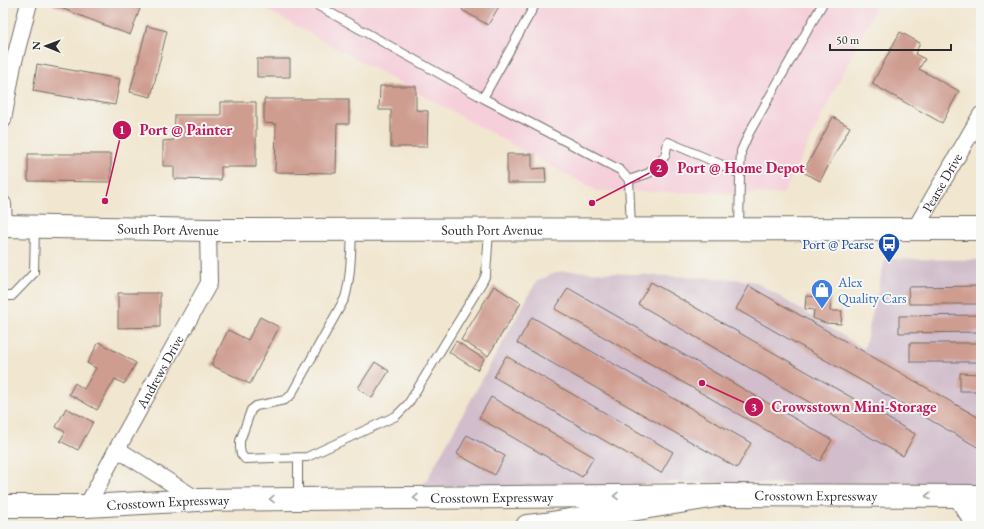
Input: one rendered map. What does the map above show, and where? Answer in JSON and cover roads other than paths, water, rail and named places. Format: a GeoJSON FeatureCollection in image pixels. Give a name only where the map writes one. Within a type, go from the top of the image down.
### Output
{"type":"FeatureCollection","features":[{"type":"Feature","properties":{"kind":"main road","name":"South Port Avenue"},"geometry":{"type":"LineString","coordinates":[[3,226],[208,230],[981,229]]}},
{"type":"Feature","properties":{"kind":"main road","name":"Crosstown Expressway"},"geometry":{"type":"LineString","coordinates":[[3,506],[87,506],[198,500],[724,495],[981,496]]}},
{"type":"Feature","properties":{"kind":"main road"},"geometry":{"type":"LineString","coordinates":[[527,526],[724,495]]}},
{"type":"Feature","properties":{"kind":"main road"},"geometry":{"type":"LineString","coordinates":[[959,496],[973,517],[976,526]]}},
{"type":"Feature","properties":{"kind":"street"},"geometry":{"type":"LineString","coordinates":[[3,120],[13,65],[29,3]]}},
{"type":"Feature","properties":{"kind":"street","name":"Pearse Drive"},"geometry":{"type":"LineString","coordinates":[[915,229],[981,115]]}},
{"type":"Feature","properties":{"kind":"street"},"geometry":{"type":"LineString","coordinates":[[3,204],[3,226]]}},
{"type":"Feature","properties":{"kind":"street","name":"Andrews Drive"},"geometry":{"type":"LineString","coordinates":[[87,506],[209,283],[208,230]]}},
{"type":"Feature","properties":{"kind":"street"},"geometry":{"type":"LineString","coordinates":[[117,449],[198,500]]}},
{"type":"Feature","properties":{"kind":"lane"},"geometry":{"type":"LineString","coordinates":[[313,3],[483,98],[620,170],[629,180],[631,230]]}},
{"type":"Feature","properties":{"kind":"lane"},"geometry":{"type":"LineString","coordinates":[[483,98],[536,3]]}},
{"type":"Feature","properties":{"kind":"lane"},"geometry":{"type":"LineString","coordinates":[[739,229],[741,151],[749,133],[823,3]]}},
{"type":"Feature","properties":{"kind":"lane"},"geometry":{"type":"LineString","coordinates":[[629,180],[649,173],[665,156],[668,142],[740,174]]}},
{"type":"Feature","properties":{"kind":"lane"},"geometry":{"type":"LineString","coordinates":[[3,296],[12,296],[34,273],[35,226]]}},
{"type":"Feature","properties":{"kind":"lane"},"geometry":{"type":"LineString","coordinates":[[352,230],[348,288],[344,298],[291,395],[285,400],[256,406],[251,410],[240,441],[241,454],[245,459],[307,457],[396,416],[408,404],[483,281],[486,274],[489,230]]}},
{"type":"Feature","properties":{"kind":"lane"},"geometry":{"type":"LineString","coordinates":[[298,458],[298,499]]}},
{"type":"Feature","properties":{"kind":"place","name":"Port @ Painter"},"geometry":{"type":"Point","coordinates":[105,201]}},
{"type":"Feature","properties":{"kind":"place","name":"Port @ Home Depot"},"geometry":{"type":"Point","coordinates":[592,203]}},
{"type":"Feature","properties":{"kind":"place","name":"Port @ Pearse"},"geometry":{"type":"Point","coordinates":[889,264]}},
{"type":"Feature","properties":{"kind":"place","name":"Alex Quality Cars"},"geometry":{"type":"Point","coordinates":[822,310]}},
{"type":"Feature","properties":{"kind":"place","name":"Crowsstown Mini-Storage"},"geometry":{"type":"Point","coordinates":[702,383]}}]}
